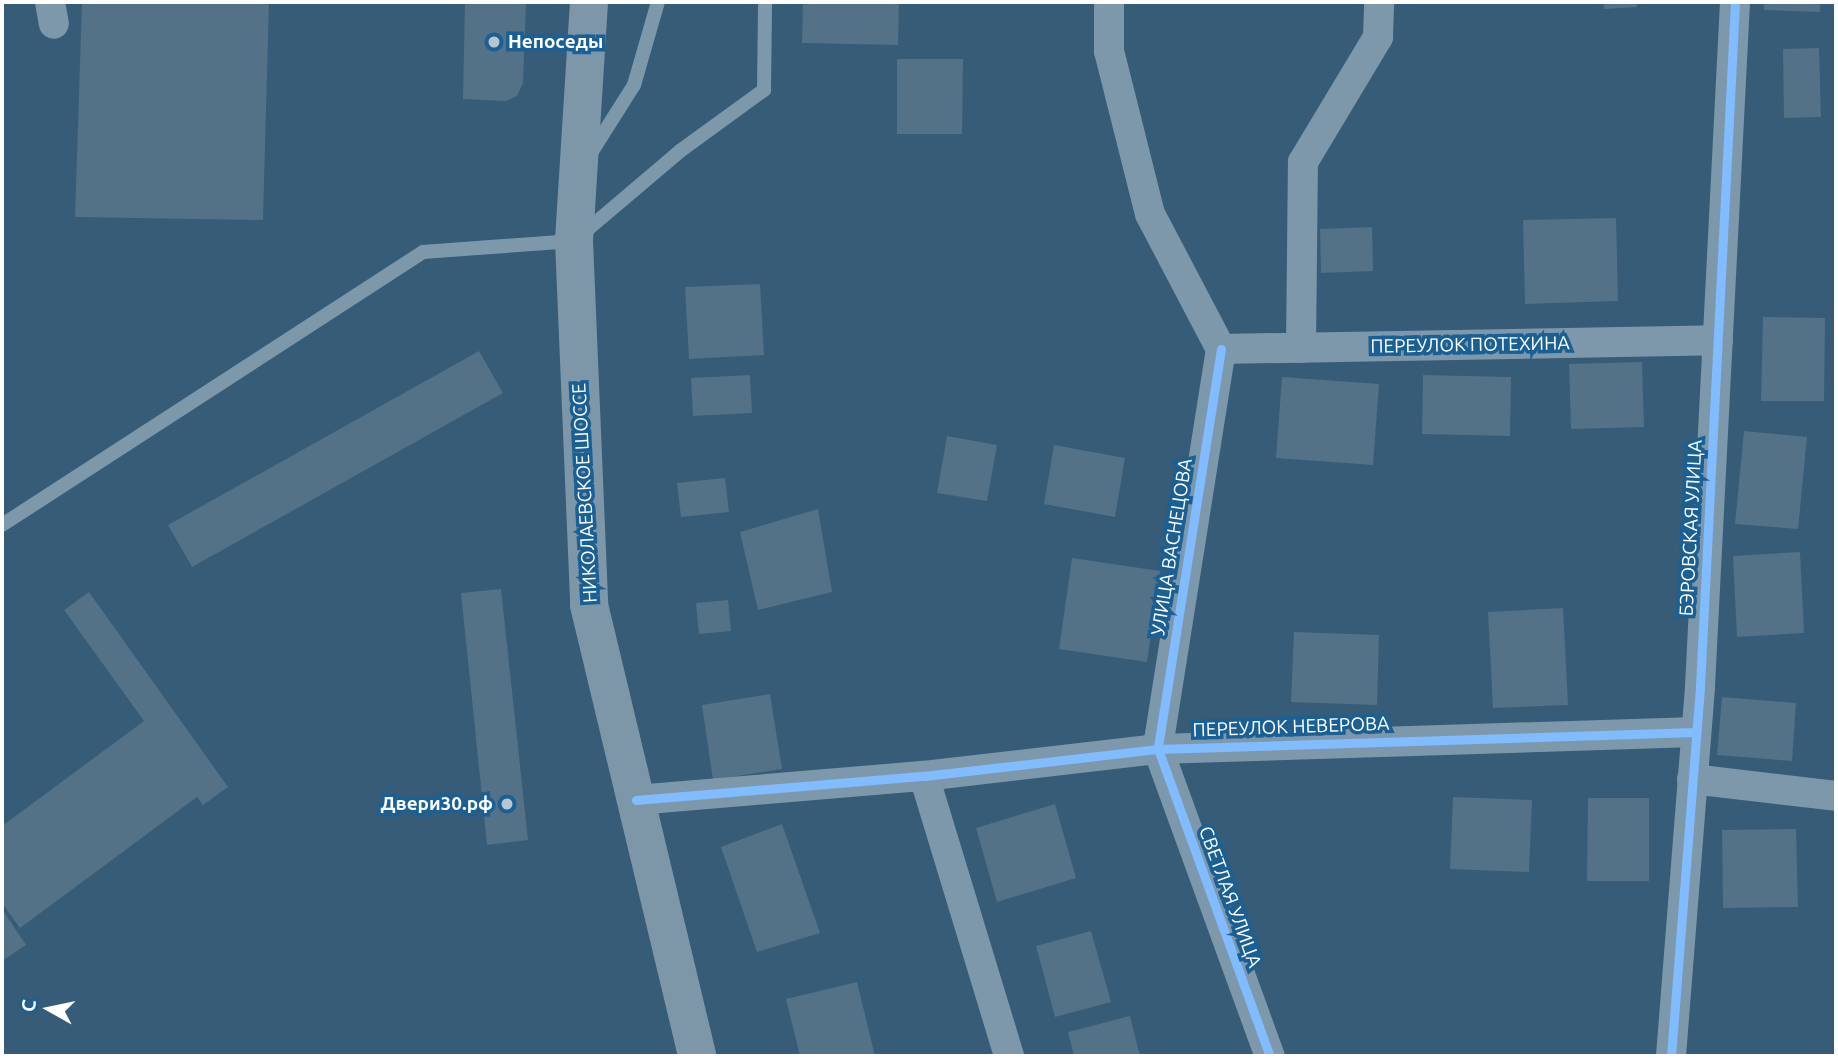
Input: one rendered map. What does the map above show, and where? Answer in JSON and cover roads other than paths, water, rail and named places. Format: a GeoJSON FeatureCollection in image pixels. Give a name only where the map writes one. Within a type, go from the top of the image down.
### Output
{"type":"FeatureCollection","features":[{"type":"Feature","properties":{"kind":"main road","name":"НИКОЛАЕВСКОЕ ШОССЕ"},"geometry":{"type":"LineString","coordinates":[[589,2],[581,169],[574,241],[589,605],[697,1056]]}},
{"type":"Feature","properties":{"kind":"street"},"geometry":{"type":"LineString","coordinates":[[1109,2],[1110,51],[1150,214],[1221,349]]}},
{"type":"Feature","properties":{"kind":"street"},"geometry":{"type":"LineString","coordinates":[[1301,348],[1303,162],[1378,37],[1379,2]]}},
{"type":"Feature","properties":{"kind":"street","name":"БЭРОВСКАЯ УЛИЦА"},"geometry":{"type":"LineString","coordinates":[[1671,1056],[1696,732],[1735,2]]}},
{"type":"Feature","properties":{"kind":"street","name":"ПЕРЕУЛОК ПОТЕХИНА"},"geometry":{"type":"LineString","coordinates":[[1221,349],[1718,340]]}},
{"type":"Feature","properties":{"kind":"street","name":"УЛИЦА ВАСНЕЦОВА"},"geometry":{"type":"LineString","coordinates":[[1158,749],[1221,349]]}},
{"type":"Feature","properties":{"kind":"street","name":"ПЕРЕУЛОК НЕВЕРОВА"},"geometry":{"type":"LineString","coordinates":[[636,800],[924,776],[1158,749],[1696,732]]}},
{"type":"Feature","properties":{"kind":"street","name":"СВЕТЛАЯ УЛИЦА"},"geometry":{"type":"LineString","coordinates":[[1158,749],[1270,1056]]}},
{"type":"Feature","properties":{"kind":"street"},"geometry":{"type":"LineString","coordinates":[[924,776],[1009,1056]]}},
{"type":"Feature","properties":{"kind":"street"},"geometry":{"type":"LineString","coordinates":[[1692,779],[1836,796]]}},
{"type":"Feature","properties":{"kind":"lane"},"geometry":{"type":"LineString","coordinates":[[581,169],[634,85],[658,2]]}},
{"type":"Feature","properties":{"kind":"lane"},"geometry":{"type":"LineString","coordinates":[[2,525],[423,252],[574,241],[680,152],[764,90],[765,2]]}},
{"type":"Feature","properties":{"kind":"place","name":"Непоседы"},"geometry":{"type":"Point","coordinates":[494,42]}},
{"type":"Feature","properties":{"kind":"place","name":"Двери30.рф"},"geometry":{"type":"Point","coordinates":[507,804]}}]}
